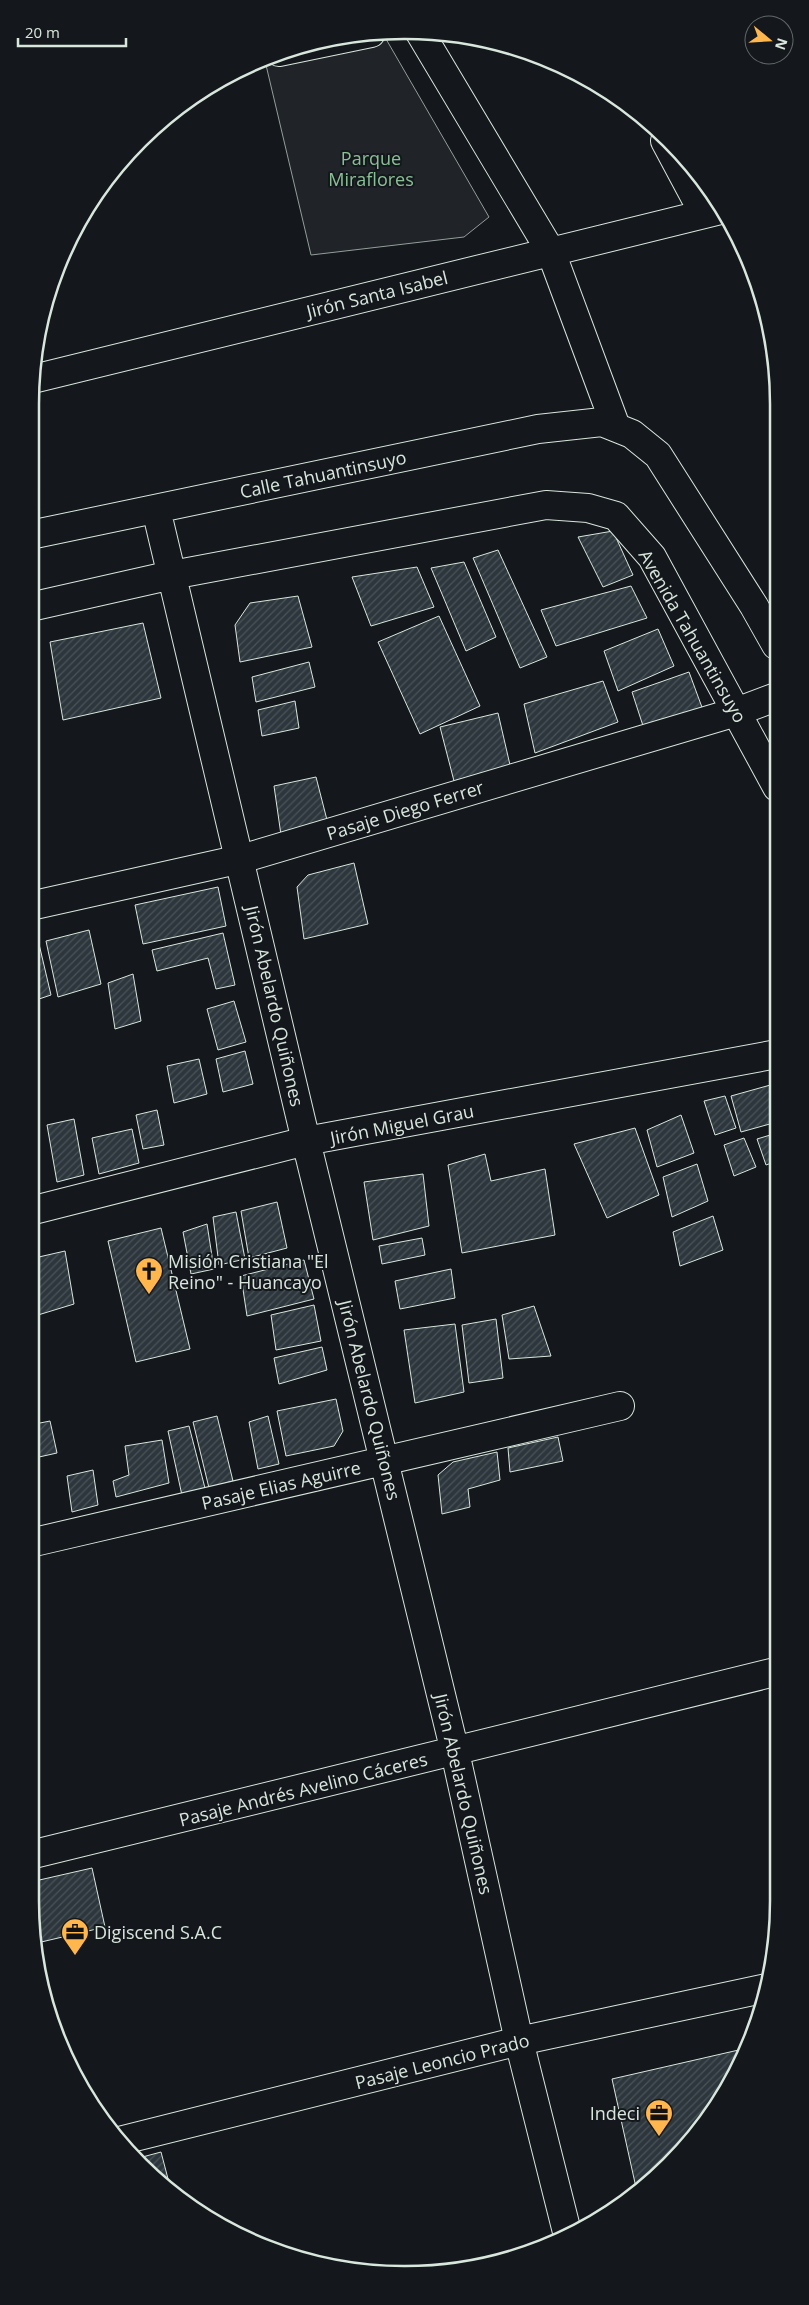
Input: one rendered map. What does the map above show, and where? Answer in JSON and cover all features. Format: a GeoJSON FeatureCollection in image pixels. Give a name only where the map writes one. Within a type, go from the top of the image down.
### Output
{"type":"FeatureCollection","features":[{"type":"Feature","properties":{"kind":"street"},"geometry":{"type":"LineString","coordinates":[[423,40],[551,252],[616,427]]}},
{"type":"Feature","properties":{"kind":"street"},"geometry":{"type":"LineString","coordinates":[[684,168],[712,212]]}},
{"type":"Feature","properties":{"kind":"street","name":"Jirón Santa Isabel"},"geometry":{"type":"LineString","coordinates":[[40,377],[712,212]]}},
{"type":"Feature","properties":{"kind":"street","name":"Calle Tahuantinsuyo"},"geometry":{"type":"LineString","coordinates":[[39,533],[538,429],[602,422],[632,434],[658,455],[770,634]]}},
{"type":"Feature","properties":{"kind":"street","name":"Avenida Tahuantinsuyo"},"geometry":{"type":"LineString","coordinates":[[172,575],[546,506],[588,508],[616,516],[652,557],[770,774]]}},
{"type":"Feature","properties":{"kind":"street","name":"Jirón Abelardo Quiñones"},"geometry":{"type":"LineString","coordinates":[[156,509],[241,858],[306,1141],[386,1460],[455,1752],[519,2042],[567,2228]]}},
{"type":"Feature","properties":{"kind":"street"},"geometry":{"type":"LineString","coordinates":[[39,606],[172,575]]}},
{"type":"Feature","properties":{"kind":"street","name":"Pasaje Diego Ferrer"},"geometry":{"type":"LineString","coordinates":[[39,904],[241,858],[736,712],[770,698]]}},
{"type":"Feature","properties":{"kind":"street","name":"Jirón Miguel Grau"},"geometry":{"type":"LineString","coordinates":[[39,1209],[306,1141],[770,1055]]}},
{"type":"Feature","properties":{"kind":"street","name":"Pasaje Elias Aguirre"},"geometry":{"type":"LineString","coordinates":[[39,1541],[620,1406]]}},
{"type":"Feature","properties":{"kind":"street","name":"Pasaje Andrés Avelino Cáceres"},"geometry":{"type":"LineString","coordinates":[[39,1853],[770,1673]]}},
{"type":"Feature","properties":{"kind":"street","name":"Pasaje Leoncio Prado"},"geometry":{"type":"LineString","coordinates":[[127,2139],[519,2042],[759,1990]]}},
{"type":"Feature","properties":{"kind":"green space","name":"Parque Miraflores"},"geometry":{"type":"Polygon","coordinates":[[[386,40],[489,217],[464,237],[311,255],[266,66],[386,40]]]}},
{"type":"Feature","properties":{"kind":"building"},"geometry":{"type":"Polygon","coordinates":[[[613,531],[633,575],[603,587],[578,537],[613,531]]]}},
{"type":"Feature","properties":{"kind":"building"},"geometry":{"type":"Polygon","coordinates":[[[498,550],[547,657],[520,668],[473,558],[498,550]]]}},
{"type":"Feature","properties":{"kind":"building"},"geometry":{"type":"Polygon","coordinates":[[[464,562],[496,637],[466,651],[431,568],[464,562]]]}},
{"type":"Feature","properties":{"kind":"building"},"geometry":{"type":"Polygon","coordinates":[[[417,567],[434,607],[371,626],[352,577],[417,567]]]}},
{"type":"Feature","properties":{"kind":"building"},"geometry":{"type":"Polygon","coordinates":[[[631,586],[647,618],[556,646],[541,610],[631,586]]]}},
{"type":"Feature","properties":{"kind":"building"},"geometry":{"type":"Polygon","coordinates":[[[298,596],[312,647],[240,662],[235,625],[250,603],[298,596]]]}},
{"type":"Feature","properties":{"kind":"building"},"geometry":{"type":"Polygon","coordinates":[[[439,616],[480,706],[420,734],[378,642],[439,616]]]}},
{"type":"Feature","properties":{"kind":"building"},"geometry":{"type":"Polygon","coordinates":[[[143,623],[161,698],[63,720],[50,642],[143,623]]]}},
{"type":"Feature","properties":{"kind":"building"},"geometry":{"type":"Polygon","coordinates":[[[658,629],[674,666],[618,691],[604,651],[658,629]]]}},
{"type":"Feature","properties":{"kind":"building"},"geometry":{"type":"Polygon","coordinates":[[[309,662],[315,687],[256,702],[252,677],[309,662]]]}},
{"type":"Feature","properties":{"kind":"building"},"geometry":{"type":"Polygon","coordinates":[[[689,672],[703,710],[646,735],[632,692],[689,672]]]}},
{"type":"Feature","properties":{"kind":"building"},"geometry":{"type":"Polygon","coordinates":[[[603,681],[618,722],[535,753],[524,704],[603,681]]]}},
{"type":"Feature","properties":{"kind":"building"},"geometry":{"type":"Polygon","coordinates":[[[295,701],[299,728],[262,736],[258,710],[295,701]]]}},
{"type":"Feature","properties":{"kind":"building"},"geometry":{"type":"Polygon","coordinates":[[[498,713],[510,765],[454,781],[440,727],[498,713]]]}},
{"type":"Feature","properties":{"kind":"building"},"geometry":{"type":"Polygon","coordinates":[[[316,777],[327,820],[281,835],[274,786],[316,777]]]}},
{"type":"Feature","properties":{"kind":"building"},"geometry":{"type":"Polygon","coordinates":[[[354,863],[368,924],[304,939],[297,887],[308,875],[354,863]]]}},
{"type":"Feature","properties":{"kind":"building"},"geometry":{"type":"Polygon","coordinates":[[[218,887],[226,926],[143,944],[135,905],[218,887]]]}},
{"type":"Feature","properties":{"kind":"building"},"geometry":{"type":"Polygon","coordinates":[[[89,930],[101,984],[58,997],[46,941],[89,930]]]}},
{"type":"Feature","properties":{"kind":"building"},"geometry":{"type":"Polygon","coordinates":[[[223,933],[235,985],[216,989],[208,958],[157,971],[152,950],[223,933]]]}},
{"type":"Feature","properties":{"kind":"building"},"geometry":{"type":"Polygon","coordinates":[[[39,944],[51,995],[39,999],[39,944]]]}},
{"type":"Feature","properties":{"kind":"building"},"geometry":{"type":"Polygon","coordinates":[[[133,974],[141,1021],[115,1029],[108,983],[133,974]]]}},
{"type":"Feature","properties":{"kind":"building"},"geometry":{"type":"Polygon","coordinates":[[[234,1001],[246,1042],[218,1050],[207,1009],[234,1001]]]}},
{"type":"Feature","properties":{"kind":"building"},"geometry":{"type":"Polygon","coordinates":[[[245,1051],[253,1084],[223,1092],[216,1059],[245,1051]]]}},
{"type":"Feature","properties":{"kind":"building"},"geometry":{"type":"Polygon","coordinates":[[[199,1059],[207,1094],[174,1103],[167,1066],[199,1059]]]}},
{"type":"Feature","properties":{"kind":"building"},"geometry":{"type":"Polygon","coordinates":[[[770,1085],[770,1124],[741,1132],[731,1096],[770,1085]]]}},
{"type":"Feature","properties":{"kind":"building"},"geometry":{"type":"Polygon","coordinates":[[[725,1096],[736,1128],[715,1135],[704,1101],[725,1096]]]}},
{"type":"Feature","properties":{"kind":"building"},"geometry":{"type":"Polygon","coordinates":[[[157,1110],[164,1145],[143,1149],[136,1115],[157,1110]]]}},
{"type":"Feature","properties":{"kind":"building"},"geometry":{"type":"Polygon","coordinates":[[[681,1115],[694,1153],[657,1167],[647,1130],[681,1115]]]}},
{"type":"Feature","properties":{"kind":"building"},"geometry":{"type":"Polygon","coordinates":[[[74,1119],[84,1175],[57,1182],[47,1125],[74,1119]]]}},
{"type":"Feature","properties":{"kind":"building"},"geometry":{"type":"Polygon","coordinates":[[[635,1128],[659,1195],[607,1218],[574,1144],[635,1128]]]}},
{"type":"Feature","properties":{"kind":"building"},"geometry":{"type":"Polygon","coordinates":[[[132,1129],[139,1163],[99,1174],[92,1138],[132,1129]]]}},
{"type":"Feature","properties":{"kind":"building"},"geometry":{"type":"Polygon","coordinates":[[[770,1135],[770,1164],[766,1165],[757,1139],[770,1135]]]}},
{"type":"Feature","properties":{"kind":"building"},"geometry":{"type":"Polygon","coordinates":[[[744,1138],[756,1167],[734,1176],[724,1145],[744,1138]]]}},
{"type":"Feature","properties":{"kind":"building"},"geometry":{"type":"Polygon","coordinates":[[[485,1154],[491,1181],[545,1169],[555,1235],[462,1253],[448,1165],[485,1154]]]}},
{"type":"Feature","properties":{"kind":"building"},"geometry":{"type":"Polygon","coordinates":[[[697,1164],[708,1201],[672,1217],[663,1177],[697,1164]]]}},
{"type":"Feature","properties":{"kind":"building"},"geometry":{"type":"Polygon","coordinates":[[[423,1174],[429,1226],[373,1240],[364,1182],[423,1174]]]}},
{"type":"Feature","properties":{"kind":"building"},"geometry":{"type":"Polygon","coordinates":[[[277,1202],[287,1248],[249,1258],[241,1211],[277,1202]]]}},
{"type":"Feature","properties":{"kind":"building"},"geometry":{"type":"Polygon","coordinates":[[[236,1212],[245,1259],[219,1265],[213,1217],[236,1212]]]}},
{"type":"Feature","properties":{"kind":"building"},"geometry":{"type":"Polygon","coordinates":[[[713,1216],[723,1250],[680,1266],[673,1232],[713,1216]]]}},
{"type":"Feature","properties":{"kind":"building"},"geometry":{"type":"Polygon","coordinates":[[[207,1224],[214,1269],[191,1274],[183,1232],[207,1224]]]}},
{"type":"Feature","properties":{"kind":"building","name":"Misión Cristiana \"El Reino\" - Huancayo"},"geometry":{"type":"Polygon","coordinates":[[[161,1228],[190,1349],[136,1362],[108,1241],[161,1228]]]}},
{"type":"Feature","properties":{"kind":"building"},"geometry":{"type":"Polygon","coordinates":[[[422,1238],[425,1255],[382,1264],[379,1246],[422,1238]]]}},
{"type":"Feature","properties":{"kind":"building"},"geometry":{"type":"Polygon","coordinates":[[[65,1251],[74,1304],[39,1315],[39,1257],[65,1251]]]}},
{"type":"Feature","properties":{"kind":"building"},"geometry":{"type":"Polygon","coordinates":[[[304,1260],[314,1299],[247,1316],[241,1276],[304,1260]]]}},
{"type":"Feature","properties":{"kind":"building"},"geometry":{"type":"Polygon","coordinates":[[[451,1269],[455,1298],[400,1309],[395,1281],[451,1269]]]}},
{"type":"Feature","properties":{"kind":"building"},"geometry":{"type":"Polygon","coordinates":[[[314,1305],[321,1341],[276,1350],[271,1315],[314,1305]]]}},
{"type":"Feature","properties":{"kind":"building"},"geometry":{"type":"Polygon","coordinates":[[[534,1306],[551,1356],[509,1359],[502,1315],[534,1306]]]}},
{"type":"Feature","properties":{"kind":"building"},"geometry":{"type":"Polygon","coordinates":[[[496,1319],[503,1378],[469,1383],[462,1325],[496,1319]]]}},
{"type":"Feature","properties":{"kind":"building"},"geometry":{"type":"Polygon","coordinates":[[[455,1324],[464,1392],[415,1403],[404,1330],[455,1324]]]}},
{"type":"Feature","properties":{"kind":"building"},"geometry":{"type":"Polygon","coordinates":[[[322,1347],[327,1370],[279,1384],[274,1358],[322,1347]]]}},
{"type":"Feature","properties":{"kind":"building"},"geometry":{"type":"Polygon","coordinates":[[[336,1399],[343,1431],[334,1446],[286,1456],[277,1411],[336,1399]]]}},
{"type":"Feature","properties":{"kind":"building"},"geometry":{"type":"Polygon","coordinates":[[[217,1416],[233,1481],[209,1488],[193,1422],[217,1416]]]}},
{"type":"Feature","properties":{"kind":"building"},"geometry":{"type":"Polygon","coordinates":[[[268,1416],[279,1464],[258,1469],[249,1422],[268,1416]]]}},
{"type":"Feature","properties":{"kind":"building"},"geometry":{"type":"Polygon","coordinates":[[[50,1421],[57,1453],[39,1457],[39,1423],[50,1421]]]}},
{"type":"Feature","properties":{"kind":"building"},"geometry":{"type":"Polygon","coordinates":[[[189,1426],[206,1492],[183,1500],[168,1431],[189,1426]]]}},
{"type":"Feature","properties":{"kind":"building"},"geometry":{"type":"Polygon","coordinates":[[[558,1437],[563,1461],[510,1472],[508,1448],[558,1437]]]}},
{"type":"Feature","properties":{"kind":"building"},"geometry":{"type":"Polygon","coordinates":[[[162,1440],[169,1483],[116,1497],[113,1481],[129,1475],[125,1446],[162,1440]]]}},
{"type":"Feature","properties":{"kind":"building"},"geometry":{"type":"Polygon","coordinates":[[[497,1452],[500,1480],[468,1489],[470,1507],[442,1514],[438,1475],[453,1462],[497,1452]]]}},
{"type":"Feature","properties":{"kind":"building"},"geometry":{"type":"Polygon","coordinates":[[[93,1470],[98,1505],[72,1512],[67,1476],[93,1470]]]}},
{"type":"Feature","properties":{"kind":"building"},"geometry":{"type":"Polygon","coordinates":[[[92,1868],[105,1927],[41,1942],[39,1880],[92,1868]]]}},
{"type":"Feature","properties":{"kind":"building","name":"Indeci"},"geometry":{"type":"Polygon","coordinates":[[[738,2050],[709,2104],[695,2123],[663,2159],[635,2184],[612,2079],[738,2050]]]}},
{"type":"Feature","properties":{"kind":"building"},"geometry":{"type":"Polygon","coordinates":[[[161,2152],[168,2179],[163,2175],[144,2157],[161,2152]]]}},
{"type":"Feature","properties":{"kind":"place","name":"Misión Cristiana \"El Reino\" - Huancayo"},"geometry":{"type":"Point","coordinates":[149,1295]}},
{"type":"Feature","properties":{"kind":"place","name":"Digiscend S.A.C"},"geometry":{"type":"Point","coordinates":[75,1956]}},
{"type":"Feature","properties":{"kind":"place","name":"Indeci"},"geometry":{"type":"Point","coordinates":[659,2137]}}]}
